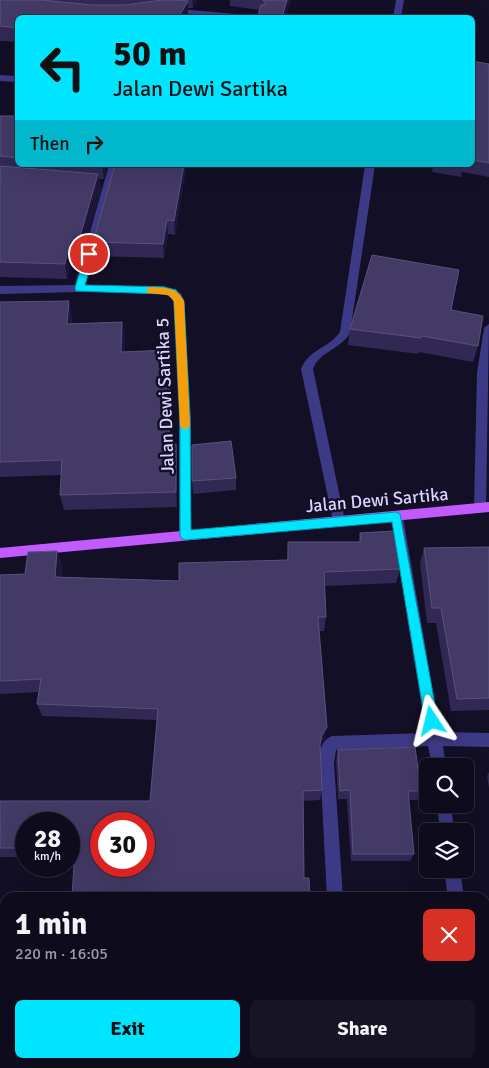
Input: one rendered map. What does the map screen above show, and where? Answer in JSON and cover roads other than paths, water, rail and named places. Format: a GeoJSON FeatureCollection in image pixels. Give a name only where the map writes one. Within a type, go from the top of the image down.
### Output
{"type":"FeatureCollection","features":[{"type":"Feature","properties":{"kind":"main road","name":"Jalan Dewi Sartika"},"geometry":{"type":"LineString","coordinates":[[0,553],[484,508]]}},
{"type":"Feature","properties":{"kind":"street"},"geometry":{"type":"LineString","coordinates":[[398,15],[400,0]]}},
{"type":"Feature","properties":{"kind":"street"},"geometry":{"type":"LineString","coordinates":[[160,11],[185,10],[232,15]]}},
{"type":"Feature","properties":{"kind":"street"},"geometry":{"type":"LineString","coordinates":[[0,78],[15,79]]}},
{"type":"Feature","properties":{"kind":"street"},"geometry":{"type":"LineString","coordinates":[[79,288],[104,184],[113,167]]}},
{"type":"Feature","properties":{"kind":"street"},"geometry":{"type":"LineString","coordinates":[[340,521],[307,369],[313,356],[340,341],[345,333],[370,167]]}},
{"type":"Feature","properties":{"kind":"street","name":"Jalan Dewi Sartika 5"},"geometry":{"type":"LineString","coordinates":[[0,290],[79,288],[164,290],[173,293],[179,301],[185,419],[185,535]]}},
{"type":"Feature","properties":{"kind":"street"},"geometry":{"type":"LineString","coordinates":[[484,508],[483,373],[489,328]]}},
{"type":"Feature","properties":{"kind":"street"},"geometry":{"type":"LineString","coordinates":[[396,517],[438,758]]}},
{"type":"Feature","properties":{"kind":"street"},"geometry":{"type":"LineString","coordinates":[[335,892],[326,763],[329,746],[332,743],[435,739],[489,740]]}},
{"type":"Feature","properties":{"kind":"street"},"geometry":{"type":"LineString","coordinates":[[453,878],[455,892]]}}]}
